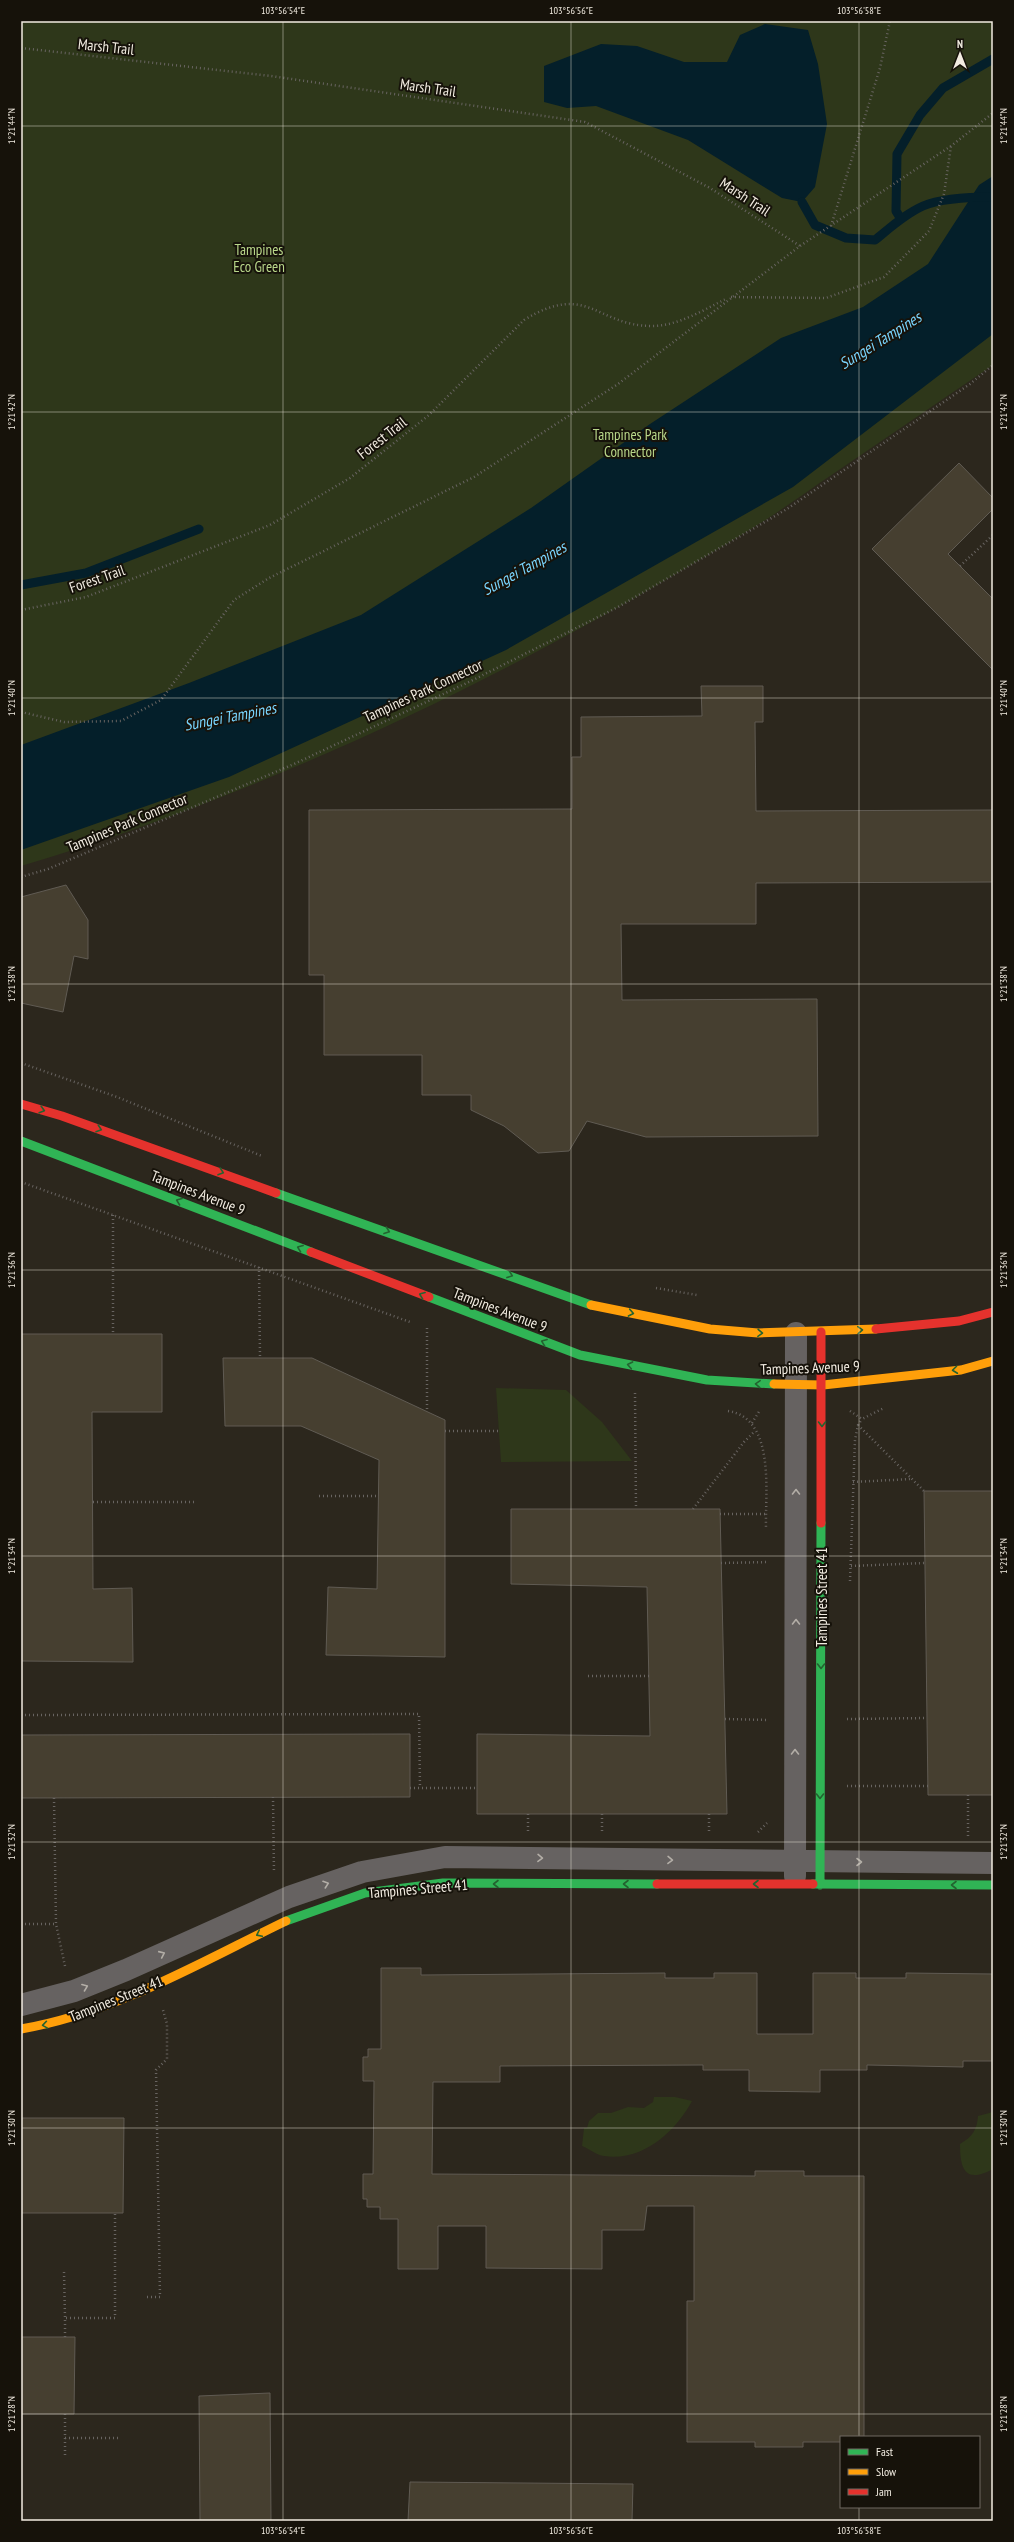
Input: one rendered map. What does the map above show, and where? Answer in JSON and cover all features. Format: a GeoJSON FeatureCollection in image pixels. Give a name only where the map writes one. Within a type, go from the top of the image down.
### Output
{"type":"FeatureCollection","features":[{"type":"Feature","properties":{"kind":"main road","name":"Tampines Avenue 9"},"geometry":{"type":"LineString","coordinates":[[21,1104],[84,1123],[593,1306],[710,1329],[796,1333],[959,1322],[993,1312]]}},
{"type":"Feature","properties":{"kind":"main road","name":"Tampines Avenue 9"},"geometry":{"type":"LineString","coordinates":[[21,1141],[580,1355],[706,1380],[797,1385],[822,1385],[961,1370],[993,1361]]}},
{"type":"Feature","properties":{"kind":"main road","name":"Tampines Street 41"},"geometry":{"type":"LineString","coordinates":[[820,1884],[822,1332]]}},
{"type":"Feature","properties":{"kind":"main road","name":"Tampines Street 41"},"geometry":{"type":"LineString","coordinates":[[21,2029],[51,2024],[135,1994],[292,1907],[365,1893],[443,1884],[993,1885]]}},
{"type":"Feature","properties":{"kind":"street","name":"Tampines Street 41"},"geometry":{"type":"LineString","coordinates":[[795,1884],[796,1333]]}},
{"type":"Feature","properties":{"kind":"street","name":"Tampines Street 41"},"geometry":{"type":"LineString","coordinates":[[21,2005],[74,1991],[292,1907],[362,1872],[445,1857],[993,1863]]}},
{"type":"Feature","properties":{"kind":"path"},"geometry":{"type":"LineString","coordinates":[[831,226],[880,68],[890,21]]}},
{"type":"Feature","properties":{"kind":"path","name":"Marsh Trail"},"geometry":{"type":"LineString","coordinates":[[21,48],[271,76],[585,122],[710,188],[800,246]]}},
{"type":"Feature","properties":{"kind":"path"},"geometry":{"type":"LineString","coordinates":[[21,712],[64,722],[121,721],[161,700],[234,600],[269,578],[474,477],[618,384],[800,246],[951,146],[993,113]]}},
{"type":"Feature","properties":{"kind":"path"},"geometry":{"type":"LineString","coordinates":[[731,297],[826,298],[884,277],[929,231],[944,194],[951,146]]}},
{"type":"Feature","properties":{"kind":"path","name":"Forest Trail"},"geometry":{"type":"LineString","coordinates":[[21,610],[86,597],[270,525],[356,473],[429,415],[524,320],[543,309],[564,304],[585,305],[628,322],[652,326],[676,322],[731,297]]}},
{"type":"Feature","properties":{"kind":"path","name":"Tampines Park Connector"},"geometry":{"type":"LineString","coordinates":[[21,877],[48,869],[294,764],[471,681],[618,607],[787,509],[970,384],[993,365]]}},
{"type":"Feature","properties":{"kind":"path"},"geometry":{"type":"LineString","coordinates":[[960,566],[993,535]]}},
{"type":"Feature","properties":{"kind":"path"},"geometry":{"type":"LineString","coordinates":[[21,1063],[116,1097],[263,1157]]}},
{"type":"Feature","properties":{"kind":"path"},"geometry":{"type":"LineString","coordinates":[[113,1215],[113,1334]]}},
{"type":"Feature","properties":{"kind":"path"},"geometry":{"type":"LineString","coordinates":[[260,1267],[260,1358]]}},
{"type":"Feature","properties":{"kind":"path"},"geometry":{"type":"LineString","coordinates":[[652,1288],[697,1295]]}},
{"type":"Feature","properties":{"kind":"path"},"geometry":{"type":"LineString","coordinates":[[427,1328],[427,1412]]}},
{"type":"Feature","properties":{"kind":"path"},"geometry":{"type":"LineString","coordinates":[[635,1392],[636,1509]]}},
{"type":"Feature","properties":{"kind":"path"},"geometry":{"type":"LineString","coordinates":[[752,1423],[766,1453],[766,1530]]}},
{"type":"Feature","properties":{"kind":"path"},"geometry":{"type":"LineString","coordinates":[[858,1425],[924,1491]]}},
{"type":"Feature","properties":{"kind":"path"},"geometry":{"type":"LineString","coordinates":[[445,1431],[499,1431]]}},
{"type":"Feature","properties":{"kind":"path"},"geometry":{"type":"LineString","coordinates":[[693,1509],[744,1442],[755,1431]]}},
{"type":"Feature","properties":{"kind":"path"},"geometry":{"type":"LineString","coordinates":[[853,1482],[911,1479]]}},
{"type":"Feature","properties":{"kind":"path"},"geometry":{"type":"LineString","coordinates":[[319,1496],[378,1496]]}},
{"type":"Feature","properties":{"kind":"path"},"geometry":{"type":"LineString","coordinates":[[93,1502],[195,1502]]}},
{"type":"Feature","properties":{"kind":"path"},"geometry":{"type":"LineString","coordinates":[[720,1514],[766,1514]]}},
{"type":"Feature","properties":{"kind":"path"},"geometry":{"type":"LineString","coordinates":[[767,1554],[768,1570]]}},
{"type":"Feature","properties":{"kind":"path"},"geometry":{"type":"LineString","coordinates":[[721,1563],[768,1562]]}},
{"type":"Feature","properties":{"kind":"path"},"geometry":{"type":"LineString","coordinates":[[850,1566],[925,1563]]}},
{"type":"Feature","properties":{"kind":"path"},"geometry":{"type":"LineString","coordinates":[[588,1676],[649,1676]]}},
{"type":"Feature","properties":{"kind":"path"},"geometry":{"type":"LineString","coordinates":[[770,1712],[770,1727]]}},
{"type":"Feature","properties":{"kind":"path"},"geometry":{"type":"LineString","coordinates":[[21,1715],[419,1714],[420,1788]]}},
{"type":"Feature","properties":{"kind":"path"},"geometry":{"type":"LineString","coordinates":[[821,1719],[927,1718]]}},
{"type":"Feature","properties":{"kind":"path"},"geometry":{"type":"LineString","coordinates":[[725,1719],[770,1720]]}},
{"type":"Feature","properties":{"kind":"path"},"geometry":{"type":"LineString","coordinates":[[820,1786],[928,1786]]}},
{"type":"Feature","properties":{"kind":"path"},"geometry":{"type":"LineString","coordinates":[[410,1788],[477,1788]]}},
{"type":"Feature","properties":{"kind":"path"},"geometry":{"type":"LineString","coordinates":[[968,1795],[968,1863]]}},
{"type":"Feature","properties":{"kind":"path"},"geometry":{"type":"LineString","coordinates":[[274,1797],[274,1878]]}},
{"type":"Feature","properties":{"kind":"path"},"geometry":{"type":"LineString","coordinates":[[54,1798],[56,1924],[65,1965],[74,1991]]}},
{"type":"Feature","properties":{"kind":"path"},"geometry":{"type":"LineString","coordinates":[[528,1814],[528,1838]]}},
{"type":"Feature","properties":{"kind":"path"},"geometry":{"type":"LineString","coordinates":[[602,1814],[602,1839]]}},
{"type":"Feature","properties":{"kind":"path"},"geometry":{"type":"LineString","coordinates":[[709,1814],[710,1840]]}},
{"type":"Feature","properties":{"kind":"path"},"geometry":{"type":"LineString","coordinates":[[754,1836],[772,1819]]}},
{"type":"Feature","properties":{"kind":"path"},"geometry":{"type":"LineString","coordinates":[[21,1924],[56,1924]]}},
{"type":"Feature","properties":{"kind":"path"},"geometry":{"type":"LineString","coordinates":[[58,1968],[72,1962]]}},
{"type":"Feature","properties":{"kind":"path"},"geometry":{"type":"LineString","coordinates":[[147,2297],[160,2297],[156,2070],[167,2060],[167,2024],[161,2006]]}},
{"type":"Feature","properties":{"kind":"path"},"geometry":{"type":"LineString","coordinates":[[65,2318],[115,2318],[115,2213]]}},
{"type":"Feature","properties":{"kind":"path"},"geometry":{"type":"LineString","coordinates":[[64,2272],[65,2337]]}},
{"type":"Feature","properties":{"kind":"path"},"geometry":{"type":"LineString","coordinates":[[65,2414],[65,2457]]}},
{"type":"Feature","properties":{"kind":"path"},"geometry":{"type":"LineString","coordinates":[[65,2438],[121,2438]]}},
{"type":"Feature","properties":{"kind":"green space","name":"Tampines Eco Green"},"geometry":{"type":"Polygon","coordinates":[[[21,21],[993,21],[993,365],[751,529],[664,581],[577,630],[487,677],[397,722],[305,763],[212,801],[117,835],[21,866],[21,21]]]}},
{"type":"Feature","properties":{"kind":"green space"},"geometry":{"type":"Polygon","coordinates":[[[496,1388],[566,1390],[602,1422],[632,1461],[501,1462],[496,1388]]]}},
{"type":"Feature","properties":{"kind":"green space"},"geometry":{"type":"Polygon","coordinates":[[[654,2097],[675,2097],[692,2101],[677,2123],[657,2142],[632,2154],[618,2157],[604,2156],[582,2146],[584,2128],[587,2128],[589,2121],[598,2113],[611,2113],[628,2107],[644,2108],[653,2102],[654,2097]]]}},
{"type":"Feature","properties":{"kind":"green space"},"geometry":{"type":"Polygon","coordinates":[[[993,2112],[993,2169],[976,2175],[970,2174],[966,2172],[961,2161],[960,2144],[968,2139],[973,2133],[978,2116],[993,2112]]]}},
{"type":"Feature","properties":{"kind":"water"},"geometry":{"type":"Polygon","coordinates":[[[765,24],[808,30],[818,64],[827,124],[815,187],[802,202],[782,198],[688,140],[596,106],[567,108],[544,102],[544,66],[601,44],[637,46],[684,62],[727,62],[740,35],[765,24]]]}},
{"type":"Feature","properties":{"kind":"water","name":"Sungei Tampines"},"geometry":{"type":"Polygon","coordinates":[[[993,176],[993,334],[793,487],[506,650],[229,777],[21,850],[21,745],[189,683],[361,615],[531,508],[650,424],[781,338],[863,307],[928,264],[979,185],[993,176]]]}},
{"type":"Feature","properties":{"kind":"building"},"geometry":{"type":"Polygon","coordinates":[[[959,463],[993,498],[993,509],[948,554],[993,599],[993,670],[872,549],[959,463]]]}},
{"type":"Feature","properties":{"kind":"building"},"geometry":{"type":"Polygon","coordinates":[[[701,686],[763,686],[763,722],[755,722],[756,811],[993,810],[993,882],[756,883],[756,924],[621,924],[622,1000],[817,999],[818,1136],[646,1137],[587,1121],[569,1151],[538,1153],[504,1126],[471,1110],[471,1095],[422,1095],[422,1055],[324,1055],[324,975],[309,975],[309,810],[572,809],[572,757],[581,757],[581,717],[702,716],[701,686]]]}},
{"type":"Feature","properties":{"kind":"building"},"geometry":{"type":"Polygon","coordinates":[[[66,885],[88,920],[88,959],[74,956],[63,1012],[21,1003],[21,897],[66,885]]]}},
{"type":"Feature","properties":{"kind":"building"},"geometry":{"type":"Polygon","coordinates":[[[21,1334],[162,1334],[162,1412],[92,1412],[93,1589],[132,1588],[133,1662],[21,1661],[21,1334]]]}},
{"type":"Feature","properties":{"kind":"building"},"geometry":{"type":"Polygon","coordinates":[[[223,1358],[312,1358],[445,1420],[445,1657],[326,1655],[328,1587],[377,1589],[379,1460],[301,1426],[225,1426],[223,1358]]]}},
{"type":"Feature","properties":{"kind":"building"},"geometry":{"type":"Polygon","coordinates":[[[924,1491],[993,1491],[993,1795],[928,1795],[924,1491]]]}},
{"type":"Feature","properties":{"kind":"building"},"geometry":{"type":"Polygon","coordinates":[[[511,1509],[720,1509],[727,1814],[477,1814],[477,1734],[650,1736],[647,1587],[511,1584],[511,1509]]]}},
{"type":"Feature","properties":{"kind":"building"},"geometry":{"type":"Polygon","coordinates":[[[410,1734],[410,1797],[21,1798],[21,1735],[410,1734]]]}},
{"type":"Feature","properties":{"kind":"building"},"geometry":{"type":"Polygon","coordinates":[[[381,1968],[421,1968],[421,1975],[665,1973],[665,1978],[714,1978],[714,1973],[757,1973],[757,2034],[813,2034],[813,1973],[856,1973],[856,1978],[906,1978],[906,1973],[993,1974],[993,2061],[963,2061],[963,2067],[867,2065],[867,2070],[820,2070],[820,2092],[749,2091],[749,2070],[703,2070],[703,2065],[500,2066],[500,2082],[433,2082],[432,2174],[755,2176],[755,2171],[804,2171],[804,2176],[864,2176],[864,2436],[840,2436],[840,2442],[803,2442],[803,2447],[755,2447],[755,2442],[687,2442],[687,2301],[694,2301],[694,2206],[647,2206],[644,2230],[602,2230],[602,2269],[486,2268],[486,2226],[438,2226],[438,2269],[398,2269],[398,2219],[380,2219],[380,2207],[367,2207],[367,2199],[363,2199],[363,2174],[373,2174],[374,2081],[363,2081],[363,2057],[368,2057],[368,2049],[381,2049],[381,1968]]]}},
{"type":"Feature","properties":{"kind":"building"},"geometry":{"type":"Polygon","coordinates":[[[21,2118],[124,2118],[123,2213],[21,2213],[21,2118]]]}},
{"type":"Feature","properties":{"kind":"building"},"geometry":{"type":"Polygon","coordinates":[[[21,2337],[75,2337],[74,2414],[21,2414],[21,2337]]]}},
{"type":"Feature","properties":{"kind":"building"},"geometry":{"type":"Polygon","coordinates":[[[270,2393],[271,2521],[200,2521],[199,2396],[270,2393]]]}},
{"type":"Feature","properties":{"kind":"building"},"geometry":{"type":"Polygon","coordinates":[[[410,2482],[633,2484],[632,2521],[408,2521],[410,2482]]]}},
{"type":"Feature","properties":{"kind":"waterway"},"geometry":{"type":"LineString","coordinates":[[901,219],[896,211],[897,154],[920,115],[943,88],[993,59]]}},
{"type":"Feature","properties":{"kind":"waterway"},"geometry":{"type":"LineString","coordinates":[[802,202],[815,225],[846,238],[875,240],[916,209],[931,203],[967,198],[993,197]]}},
{"type":"Feature","properties":{"kind":"waterway"},"geometry":{"type":"LineString","coordinates":[[21,585],[86,573],[199,529]]}},
{"type":"Feature","properties":{"kind":"traffic: fast"},"geometry":{"type":"LineString","coordinates":[[21,1141],[311,1252]]}},
{"type":"Feature","properties":{"kind":"traffic: fast"},"geometry":{"type":"LineString","coordinates":[[276,1193],[591,1305]]}},
{"type":"Feature","properties":{"kind":"traffic: fast"},"geometry":{"type":"LineString","coordinates":[[429,1297],[580,1355],[707,1380],[774,1384]]}},
{"type":"Feature","properties":{"kind":"traffic: fast"},"geometry":{"type":"LineString","coordinates":[[820,1885],[821,1523]]}},
{"type":"Feature","properties":{"kind":"traffic: fast"},"geometry":{"type":"LineString","coordinates":[[286,1921],[365,1893],[443,1883],[657,1884]]}},
{"type":"Feature","properties":{"kind":"traffic: fast"},"geometry":{"type":"LineString","coordinates":[[813,1884],[993,1885]]}},
{"type":"Feature","properties":{"kind":"traffic: slow"},"geometry":{"type":"LineString","coordinates":[[591,1305],[710,1329],[758,1333],[876,1329]]}},
{"type":"Feature","properties":{"kind":"traffic: slow"},"geometry":{"type":"LineString","coordinates":[[774,1384],[823,1385],[961,1370],[993,1361]]}},
{"type":"Feature","properties":{"kind":"traffic: slow"},"geometry":{"type":"LineString","coordinates":[[21,2029],[56,2021],[124,1999],[190,1969],[286,1921]]}},
{"type":"Feature","properties":{"kind":"traffic: jam"},"geometry":{"type":"LineString","coordinates":[[21,1104],[62,1116],[276,1193]]}},
{"type":"Feature","properties":{"kind":"traffic: jam"},"geometry":{"type":"LineString","coordinates":[[311,1252],[429,1297]]}},
{"type":"Feature","properties":{"kind":"traffic: jam"},"geometry":{"type":"LineString","coordinates":[[876,1329],[959,1321],[993,1312]]}},
{"type":"Feature","properties":{"kind":"traffic: jam"},"geometry":{"type":"LineString","coordinates":[[821,1332],[821,1523]]}},
{"type":"Feature","properties":{"kind":"traffic: jam"},"geometry":{"type":"LineString","coordinates":[[657,1884],[813,1884]]}}]}
